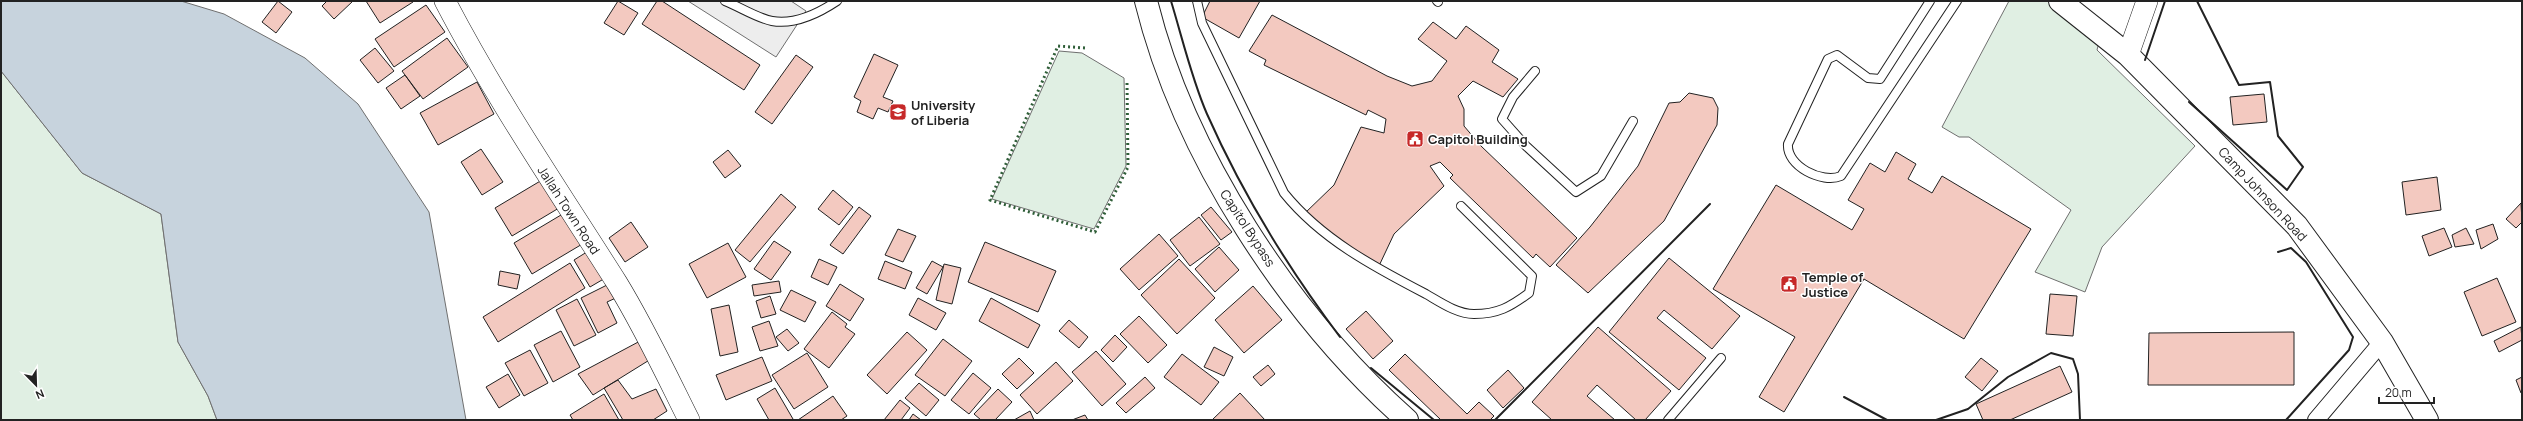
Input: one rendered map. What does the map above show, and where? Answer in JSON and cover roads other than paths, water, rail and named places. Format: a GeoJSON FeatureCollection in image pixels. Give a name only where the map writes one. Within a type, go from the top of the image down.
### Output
{"type":"FeatureCollection","features":[{"type":"Feature","properties":{"kind":"main road","name":"Capitol Bypass"},"geometry":{"type":"LineString","coordinates":[[1146,1],[1152,24],[1179,98],[1223,190],[1264,256],[1325,337],[1407,420]]}},
{"type":"Feature","properties":{"kind":"main road","name":"Camp Johnson Road"},"geometry":{"type":"LineString","coordinates":[[2060,1],[2128,55],[2297,226],[2382,342],[2428,420]]}},
{"type":"Feature","properties":{"kind":"street","name":"Jallah Town Road"},"geometry":{"type":"LineString","coordinates":[[445,1],[469,48],[520,133],[645,332],[690,420]]}},
{"type":"Feature","properties":{"kind":"street"},"geometry":{"type":"LineString","coordinates":[[2128,55],[2147,1]]}},
{"type":"Feature","properties":{"kind":"street"},"geometry":{"type":"LineString","coordinates":[[2316,420],[2382,342]]}},
{"type":"Feature","properties":{"kind":"lane"},"geometry":{"type":"LineString","coordinates":[[725,1],[771,21],[792,21],[814,14],[837,1]]}},
{"type":"Feature","properties":{"kind":"lane"},"geometry":{"type":"LineString","coordinates":[[1197,1],[1202,23],[1284,193],[1297,209],[1325,234],[1375,268],[1455,309],[1473,314],[1508,309],[1529,293],[1532,276],[1461,206]]}},
{"type":"Feature","properties":{"kind":"lane"},"geometry":{"type":"LineString","coordinates":[[1930,1],[1880,79],[1868,78],[1837,56],[1828,59],[1788,144],[1789,153],[1794,163],[1826,179],[1841,176],[1957,1]]}},
{"type":"Feature","properties":{"kind":"lane"},"geometry":{"type":"LineString","coordinates":[[1535,71],[1513,98],[1502,119],[1526,146],[1576,192],[1601,176],[1633,121]]}},
{"type":"Feature","properties":{"kind":"lane"},"geometry":{"type":"LineString","coordinates":[[1668,420],[1721,358]]}},
{"type":"Feature","properties":{"kind":"place","name":"University of Liberia"},"geometry":{"type":"Point","coordinates":[898,112]}},
{"type":"Feature","properties":{"kind":"place","name":"Capitol Building"},"geometry":{"type":"Point","coordinates":[1415,139]}},
{"type":"Feature","properties":{"kind":"place","name":"Temple of Justice"},"geometry":{"type":"Point","coordinates":[1789,284]}}]}
